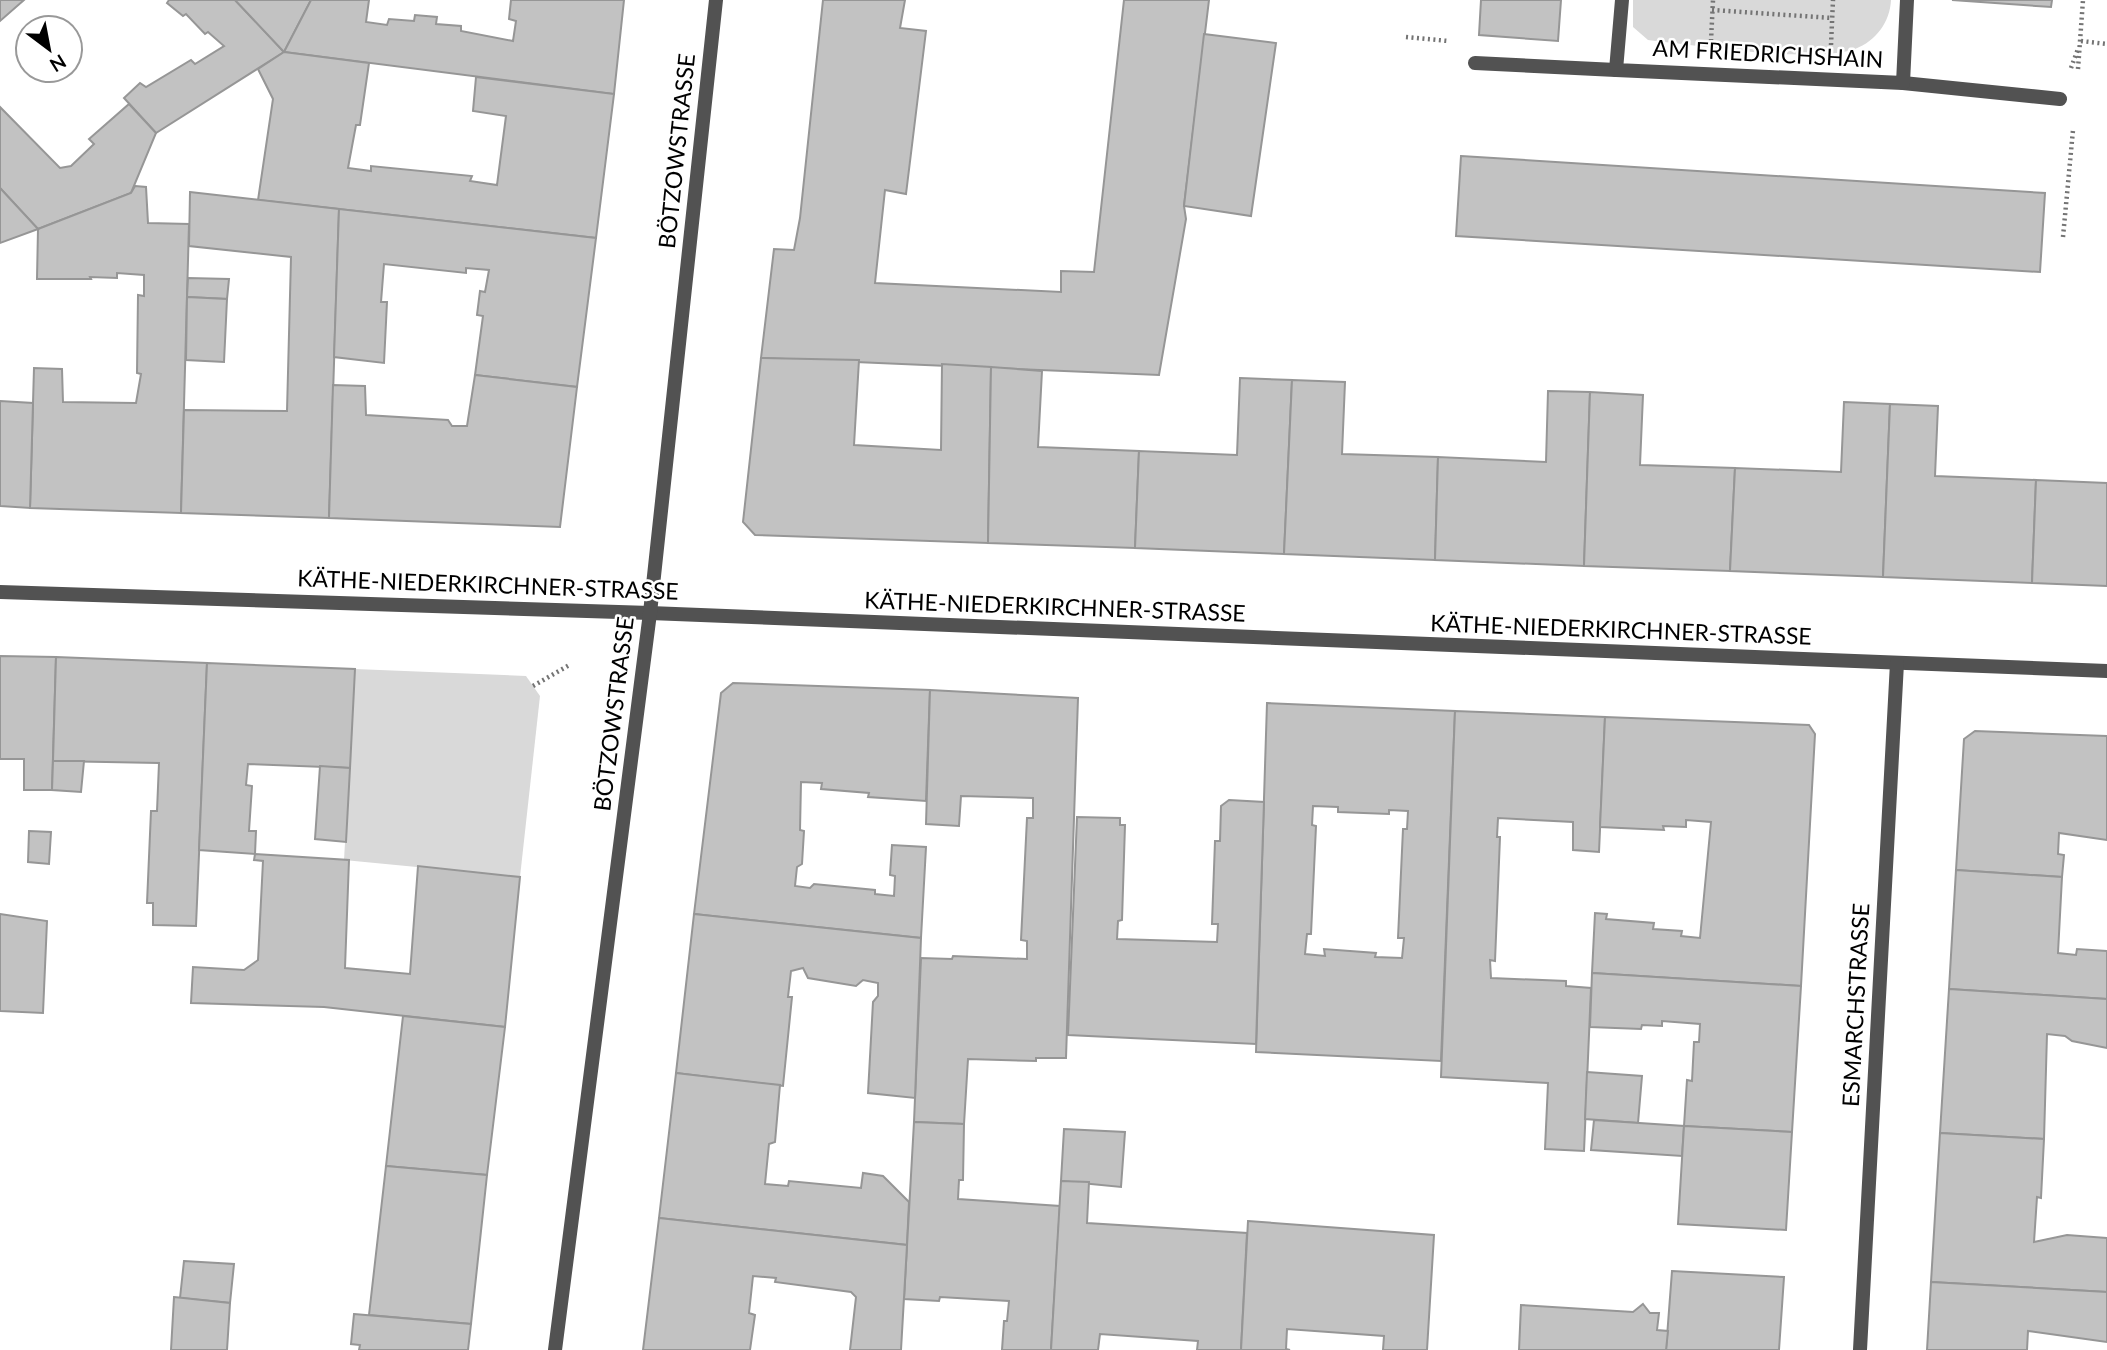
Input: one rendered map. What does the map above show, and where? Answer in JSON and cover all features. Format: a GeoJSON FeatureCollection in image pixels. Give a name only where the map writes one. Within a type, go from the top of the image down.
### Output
{"type":"FeatureCollection","features":[{"type":"Feature","properties":{"kind":"street","name":"BÖTZOWSTRASSE"},"geometry":{"type":"LineString","coordinates":[[555,1350],[650,613],[716,0]]}},
{"type":"Feature","properties":{"kind":"street"},"geometry":{"type":"LineString","coordinates":[[1616,70],[1622,0]]}},
{"type":"Feature","properties":{"kind":"street","name":"AM FRIEDRICHSHAIN"},"geometry":{"type":"LineString","coordinates":[[1475,63],[1903,83],[1907,0]]}},
{"type":"Feature","properties":{"kind":"street"},"geometry":{"type":"LineString","coordinates":[[1903,83],[2060,99]]}},
{"type":"Feature","properties":{"kind":"street","name":"KÄTHE-NIEDERKIRCHNER-STRASSE"},"geometry":{"type":"LineString","coordinates":[[0,592],[650,613],[2107,671]]}},
{"type":"Feature","properties":{"kind":"street","name":"ESMARCHSTRASSE"},"geometry":{"type":"LineString","coordinates":[[1860,1350],[1897,663]]}},
{"type":"Feature","properties":{"kind":"path"},"geometry":{"type":"LineString","coordinates":[[1829,80],[1833,0]]}},
{"type":"Feature","properties":{"kind":"path"},"geometry":{"type":"LineString","coordinates":[[1712,10],[1832,18]]}},
{"type":"Feature","properties":{"kind":"path"},"geometry":{"type":"LineString","coordinates":[[2081,41],[2107,44]]}},
{"type":"Feature","properties":{"kind":"path"},"geometry":{"type":"LineString","coordinates":[[533,686],[571,664]]}},
{"type":"Feature","properties":{"kind":"shaded area"},"geometry":{"type":"Polygon","coordinates":[[[1633,0],[1891,0],[1885,23],[1863,46],[1836,53],[1812,55],[1754,52],[1648,40],[1633,27],[1633,0]]]}},
{"type":"Feature","properties":{"kind":"shaded area"},"geometry":{"type":"Polygon","coordinates":[[[355,669],[526,676],[540,696],[520,877],[344,860],[355,669]]]}},
{"type":"Feature","properties":{"kind":"building"},"geometry":{"type":"Polygon","coordinates":[[[0,0],[24,0],[0,21],[0,0]]]}},
{"type":"Feature","properties":{"kind":"building"},"geometry":{"type":"Polygon","coordinates":[[[169,0],[235,0],[284,52],[156,133],[124,98],[140,83],[146,87],[191,60],[195,64],[224,46],[208,32],[205,34],[186,14],[183,16],[167,3],[169,0]]]}},
{"type":"Feature","properties":{"kind":"building"},"geometry":{"type":"Polygon","coordinates":[[[235,0],[311,0],[284,52],[235,0]]]}},
{"type":"Feature","properties":{"kind":"building"},"geometry":{"type":"Polygon","coordinates":[[[311,0],[369,0],[366,22],[387,25],[389,19],[414,21],[415,15],[437,17],[436,24],[461,26],[461,31],[513,41],[516,21],[509,19],[511,0],[624,0],[614,94],[284,52],[311,0]]]}},
{"type":"Feature","properties":{"kind":"building"},"geometry":{"type":"Polygon","coordinates":[[[823,0],[905,0],[900,28],[926,31],[906,194],[885,190],[875,283],[1061,292],[1061,271],[1094,272],[1124,0],[1209,0],[1184,206],[1186,219],[1159,375],[761,358],[774,249],[794,250],[800,218],[823,0]]]}},
{"type":"Feature","properties":{"kind":"building"},"geometry":{"type":"Polygon","coordinates":[[[1481,0],[1561,0],[1558,41],[1479,35],[1481,0]]]}},
{"type":"Feature","properties":{"kind":"building"},"geometry":{"type":"Polygon","coordinates":[[[1952,0],[2052,0],[2051,7],[1952,0]]]}},
{"type":"Feature","properties":{"kind":"building"},"geometry":{"type":"Polygon","coordinates":[[[1204,34],[1276,43],[1251,216],[1184,206],[1204,34]]]}},
{"type":"Feature","properties":{"kind":"building"},"geometry":{"type":"Polygon","coordinates":[[[284,52],[369,63],[360,125],[356,125],[348,168],[371,171],[371,166],[472,176],[470,181],[497,185],[506,116],[473,111],[476,77],[614,94],[596,238],[258,200],[273,99],[258,69],[284,52]]]}},
{"type":"Feature","properties":{"kind":"building"},"geometry":{"type":"Polygon","coordinates":[[[129,104],[156,133],[131,193],[38,229],[0,188],[0,107],[60,168],[71,166],[94,144],[89,139],[129,104]]]}},
{"type":"Feature","properties":{"kind":"building"},"geometry":{"type":"Polygon","coordinates":[[[1461,156],[2045,193],[2040,272],[1456,236],[1461,156]]]}},
{"type":"Feature","properties":{"kind":"building"},"geometry":{"type":"Polygon","coordinates":[[[135,186],[146,187],[148,223],[189,224],[181,513],[30,508],[34,368],[62,369],[63,402],[136,403],[141,374],[137,373],[138,295],[144,296],[144,275],[117,273],[117,278],[37,279],[38,229],[131,193],[135,186]]]}},
{"type":"Feature","properties":{"kind":"building"},"geometry":{"type":"Polygon","coordinates":[[[0,188],[38,229],[0,243],[0,188]]]}},
{"type":"Feature","properties":{"kind":"building"},"geometry":{"type":"Polygon","coordinates":[[[190,192],[339,209],[329,518],[181,513],[184,410],[287,411],[291,257],[189,246],[190,192]]]}},
{"type":"Feature","properties":{"kind":"building"},"geometry":{"type":"Polygon","coordinates":[[[339,209],[596,238],[577,387],[475,375],[483,316],[477,315],[480,291],[485,292],[489,270],[466,268],[466,273],[384,264],[381,302],[387,302],[384,363],[334,357],[339,209]]]}},
{"type":"Feature","properties":{"kind":"building"},"geometry":{"type":"Polygon","coordinates":[[[188,278],[229,279],[227,299],[187,297],[188,278]]]}},
{"type":"Feature","properties":{"kind":"building"},"geometry":{"type":"Polygon","coordinates":[[[187,297],[227,299],[224,362],[186,360],[187,297]]]}},
{"type":"Feature","properties":{"kind":"building"},"geometry":{"type":"Polygon","coordinates":[[[761,358],[859,360],[854,445],[941,450],[942,364],[991,367],[988,543],[755,535],[743,522],[761,358]]]}},
{"type":"Feature","properties":{"kind":"building"},"geometry":{"type":"Polygon","coordinates":[[[991,367],[1042,371],[1038,447],[1139,451],[1135,548],[988,543],[991,367]]]}},
{"type":"Feature","properties":{"kind":"building"},"geometry":{"type":"Polygon","coordinates":[[[475,375],[577,387],[560,527],[329,518],[333,385],[365,386],[366,415],[448,420],[452,426],[467,426],[475,375]]]}},
{"type":"Feature","properties":{"kind":"building"},"geometry":{"type":"Polygon","coordinates":[[[1240,378],[1292,380],[1284,554],[1135,548],[1139,451],[1237,455],[1240,378]]]}},
{"type":"Feature","properties":{"kind":"building"},"geometry":{"type":"Polygon","coordinates":[[[1292,380],[1345,382],[1342,454],[1438,457],[1435,560],[1284,554],[1292,380]]]}},
{"type":"Feature","properties":{"kind":"building"},"geometry":{"type":"Polygon","coordinates":[[[1548,391],[1590,392],[1584,566],[1435,560],[1438,457],[1546,462],[1548,391]]]}},
{"type":"Feature","properties":{"kind":"building"},"geometry":{"type":"Polygon","coordinates":[[[1590,392],[1643,395],[1640,465],[1735,468],[1730,571],[1584,566],[1590,392]]]}},
{"type":"Feature","properties":{"kind":"building"},"geometry":{"type":"Polygon","coordinates":[[[0,401],[33,403],[30,508],[0,506],[0,401]]]}},
{"type":"Feature","properties":{"kind":"building"},"geometry":{"type":"Polygon","coordinates":[[[1844,402],[1890,404],[1883,577],[1730,571],[1735,468],[1841,472],[1844,402]]]}},
{"type":"Feature","properties":{"kind":"building"},"geometry":{"type":"Polygon","coordinates":[[[1890,404],[1938,406],[1935,476],[2036,480],[2032,583],[1883,577],[1890,404]]]}},
{"type":"Feature","properties":{"kind":"building"},"geometry":{"type":"Polygon","coordinates":[[[2036,480],[2107,483],[2107,586],[2032,583],[2036,480]]]}},
{"type":"Feature","properties":{"kind":"building"},"geometry":{"type":"Polygon","coordinates":[[[0,656],[56,657],[52,790],[24,790],[24,759],[0,759],[0,656]]]}},
{"type":"Feature","properties":{"kind":"building"},"geometry":{"type":"Polygon","coordinates":[[[56,657],[207,663],[196,926],[153,925],[153,903],[147,903],[151,811],[157,811],[159,763],[53,761],[56,657]]]}},
{"type":"Feature","properties":{"kind":"building"},"geometry":{"type":"Polygon","coordinates":[[[207,663],[355,669],[350,768],[248,764],[246,785],[252,786],[249,831],[256,831],[255,854],[199,850],[207,663]]]}},
{"type":"Feature","properties":{"kind":"building"},"geometry":{"type":"Polygon","coordinates":[[[733,683],[930,690],[926,801],[868,797],[869,793],[821,789],[822,783],[801,782],[800,830],[804,831],[802,864],[797,867],[795,886],[810,888],[814,884],[875,890],[875,894],[894,896],[895,876],[890,875],[892,845],[926,847],[921,938],[694,914],[721,693],[733,683]]]}},
{"type":"Feature","properties":{"kind":"building"},"geometry":{"type":"Polygon","coordinates":[[[930,690],[1078,698],[1066,1058],[1036,1058],[1036,1061],[968,1059],[964,1124],[914,1122],[921,958],[952,959],[953,956],[1027,959],[1027,941],[1021,940],[1027,818],[1033,818],[1033,798],[961,796],[959,826],[926,824],[930,690]]]}},
{"type":"Feature","properties":{"kind":"building"},"geometry":{"type":"Polygon","coordinates":[[[1267,703],[1455,711],[1441,1061],[1256,1052],[1267,703]],[[1313,806],[1312,825],[1316,826],[1311,934],[1307,934],[1305,954],[1325,956],[1324,949],[1376,953],[1375,957],[1402,958],[1404,938],[1398,938],[1403,829],[1407,829],[1408,811],[1389,810],[1389,814],[1338,812],[1338,807],[1313,806]]]}},
{"type":"Feature","properties":{"kind":"building"},"geometry":{"type":"Polygon","coordinates":[[[1455,711],[1605,717],[1599,852],[1573,850],[1573,822],[1498,818],[1497,837],[1500,837],[1495,961],[1490,960],[1491,978],[1566,981],[1566,986],[1591,988],[1584,1151],[1545,1149],[1548,1083],[1441,1077],[1455,711]]]}},
{"type":"Feature","properties":{"kind":"building"},"geometry":{"type":"Polygon","coordinates":[[[1605,717],[1809,725],[1815,734],[1801,986],[1592,973],[1595,913],[1607,914],[1606,919],[1654,923],[1653,929],[1682,931],[1681,936],[1700,938],[1711,822],[1686,820],[1686,827],[1663,826],[1664,830],[1600,827],[1605,717]]]}},
{"type":"Feature","properties":{"kind":"building"},"geometry":{"type":"Polygon","coordinates":[[[1975,731],[2107,736],[2107,840],[2059,833],[2058,854],[2064,855],[2062,877],[1956,870],[1964,739],[1975,731]]]}},
{"type":"Feature","properties":{"kind":"building"},"geometry":{"type":"Polygon","coordinates":[[[53,761],[84,761],[81,792],[52,790],[53,761]]]}},
{"type":"Feature","properties":{"kind":"building"},"geometry":{"type":"Polygon","coordinates":[[[320,766],[350,768],[346,842],[315,839],[320,766]]]}},
{"type":"Feature","properties":{"kind":"building"},"geometry":{"type":"Polygon","coordinates":[[[1229,800],[1264,802],[1256,1044],[1068,1035],[1077,817],[1120,818],[1120,825],[1125,825],[1122,920],[1118,921],[1117,939],[1217,942],[1218,924],[1212,924],[1215,841],[1220,841],[1221,806],[1229,800]]]}},
{"type":"Feature","properties":{"kind":"building"},"geometry":{"type":"Polygon","coordinates":[[[29,831],[51,832],[49,864],[28,862],[29,831]]]}},
{"type":"Feature","properties":{"kind":"building"},"geometry":{"type":"Polygon","coordinates":[[[255,854],[349,860],[345,968],[410,974],[418,866],[520,877],[505,1027],[324,1007],[191,1003],[193,967],[244,970],[258,960],[263,861],[254,860],[255,854]]]}},
{"type":"Feature","properties":{"kind":"building"},"geometry":{"type":"Polygon","coordinates":[[[1956,870],[2062,877],[2058,953],[2076,955],[2077,949],[2107,951],[2107,999],[1949,989],[1956,870]]]}},
{"type":"Feature","properties":{"kind":"building"},"geometry":{"type":"Polygon","coordinates":[[[0,914],[47,921],[43,1013],[0,1011],[0,914]]]}},
{"type":"Feature","properties":{"kind":"building"},"geometry":{"type":"Polygon","coordinates":[[[694,914],[921,938],[915,1098],[868,1093],[873,1002],[878,996],[878,983],[863,980],[856,986],[808,978],[803,968],[791,971],[788,997],[792,997],[783,1086],[676,1073],[694,914]]]}},
{"type":"Feature","properties":{"kind":"building"},"geometry":{"type":"Polygon","coordinates":[[[1592,973],[1801,986],[1792,1132],[1684,1126],[1687,1080],[1692,1081],[1694,1042],[1699,1042],[1700,1024],[1662,1021],[1662,1026],[1642,1025],[1641,1029],[1590,1027],[1592,973]]]}},
{"type":"Feature","properties":{"kind":"building"},"geometry":{"type":"Polygon","coordinates":[[[1949,989],[2107,999],[2107,1048],[2072,1041],[2065,1036],[2047,1034],[2044,1139],[1940,1133],[1949,989]]]}},
{"type":"Feature","properties":{"kind":"building"},"geometry":{"type":"Polygon","coordinates":[[[403,1016],[505,1027],[487,1175],[386,1166],[403,1016]]]}},
{"type":"Feature","properties":{"kind":"building"},"geometry":{"type":"Polygon","coordinates":[[[1587,1072],[1642,1076],[1638,1123],[1585,1119],[1587,1072]]]}},
{"type":"Feature","properties":{"kind":"building"},"geometry":{"type":"Polygon","coordinates":[[[676,1073],[780,1085],[775,1142],[769,1144],[765,1184],[788,1186],[789,1181],[861,1188],[863,1173],[883,1176],[909,1202],[907,1245],[659,1218],[676,1073]]]}},
{"type":"Feature","properties":{"kind":"building"},"geometry":{"type":"Polygon","coordinates":[[[1594,1120],[1684,1126],[1682,1156],[1591,1150],[1594,1120]]]}},
{"type":"Feature","properties":{"kind":"building"},"geometry":{"type":"Polygon","coordinates":[[[914,1122],[964,1124],[963,1180],[959,1180],[958,1199],[1060,1206],[1051,1350],[1002,1350],[1004,1321],[1007,1321],[1009,1301],[940,1297],[939,1301],[904,1299],[914,1122]]]}},
{"type":"Feature","properties":{"kind":"building"},"geometry":{"type":"Polygon","coordinates":[[[1684,1126],[1792,1132],[1786,1230],[1678,1224],[1684,1126]]]}},
{"type":"Feature","properties":{"kind":"building"},"geometry":{"type":"Polygon","coordinates":[[[1064,1129],[1125,1132],[1121,1187],[1061,1181],[1064,1129]]]}},
{"type":"Feature","properties":{"kind":"building"},"geometry":{"type":"Polygon","coordinates":[[[1940,1133],[2044,1139],[2041,1198],[2037,1197],[2034,1242],[2067,1235],[2107,1238],[2107,1292],[1931,1282],[1940,1133]]]}},
{"type":"Feature","properties":{"kind":"building"},"geometry":{"type":"Polygon","coordinates":[[[386,1166],[487,1175],[471,1324],[369,1315],[386,1166]]]}},
{"type":"Feature","properties":{"kind":"building"},"geometry":{"type":"Polygon","coordinates":[[[1061,1181],[1089,1182],[1087,1223],[1247,1233],[1241,1350],[1197,1350],[1198,1341],[1100,1334],[1098,1350],[1051,1350],[1061,1181]]]}},
{"type":"Feature","properties":{"kind":"building"},"geometry":{"type":"Polygon","coordinates":[[[659,1218],[907,1245],[901,1350],[850,1350],[856,1297],[851,1292],[775,1282],[776,1278],[753,1276],[749,1313],[755,1315],[750,1350],[643,1350],[659,1218]]]}},
{"type":"Feature","properties":{"kind":"building"},"geometry":{"type":"Polygon","coordinates":[[[1248,1221],[1434,1235],[1427,1350],[1383,1350],[1384,1336],[1287,1329],[1286,1349],[1290,1350],[1241,1350],[1248,1221]]]}},
{"type":"Feature","properties":{"kind":"building"},"geometry":{"type":"Polygon","coordinates":[[[184,1261],[234,1264],[230,1303],[180,1298],[184,1261]]]}},
{"type":"Feature","properties":{"kind":"building"},"geometry":{"type":"Polygon","coordinates":[[[1672,1271],[1784,1277],[1779,1350],[1666,1350],[1672,1271]]]}},
{"type":"Feature","properties":{"kind":"building"},"geometry":{"type":"Polygon","coordinates":[[[1931,1282],[2107,1292],[2107,1342],[2028,1331],[2027,1350],[1927,1350],[1931,1282]]]}},
{"type":"Feature","properties":{"kind":"building"},"geometry":{"type":"Polygon","coordinates":[[[174,1297],[230,1303],[227,1350],[171,1350],[174,1297]]]}},
{"type":"Feature","properties":{"kind":"building"},"geometry":{"type":"Polygon","coordinates":[[[1643,1304],[1650,1313],[1659,1313],[1657,1330],[1668,1331],[1666,1350],[1519,1350],[1521,1305],[1633,1312],[1643,1304]]]}},
{"type":"Feature","properties":{"kind":"building"},"geometry":{"type":"Polygon","coordinates":[[[354,1314],[471,1324],[468,1350],[359,1350],[360,1345],[351,1344],[354,1314]]]}}]}
